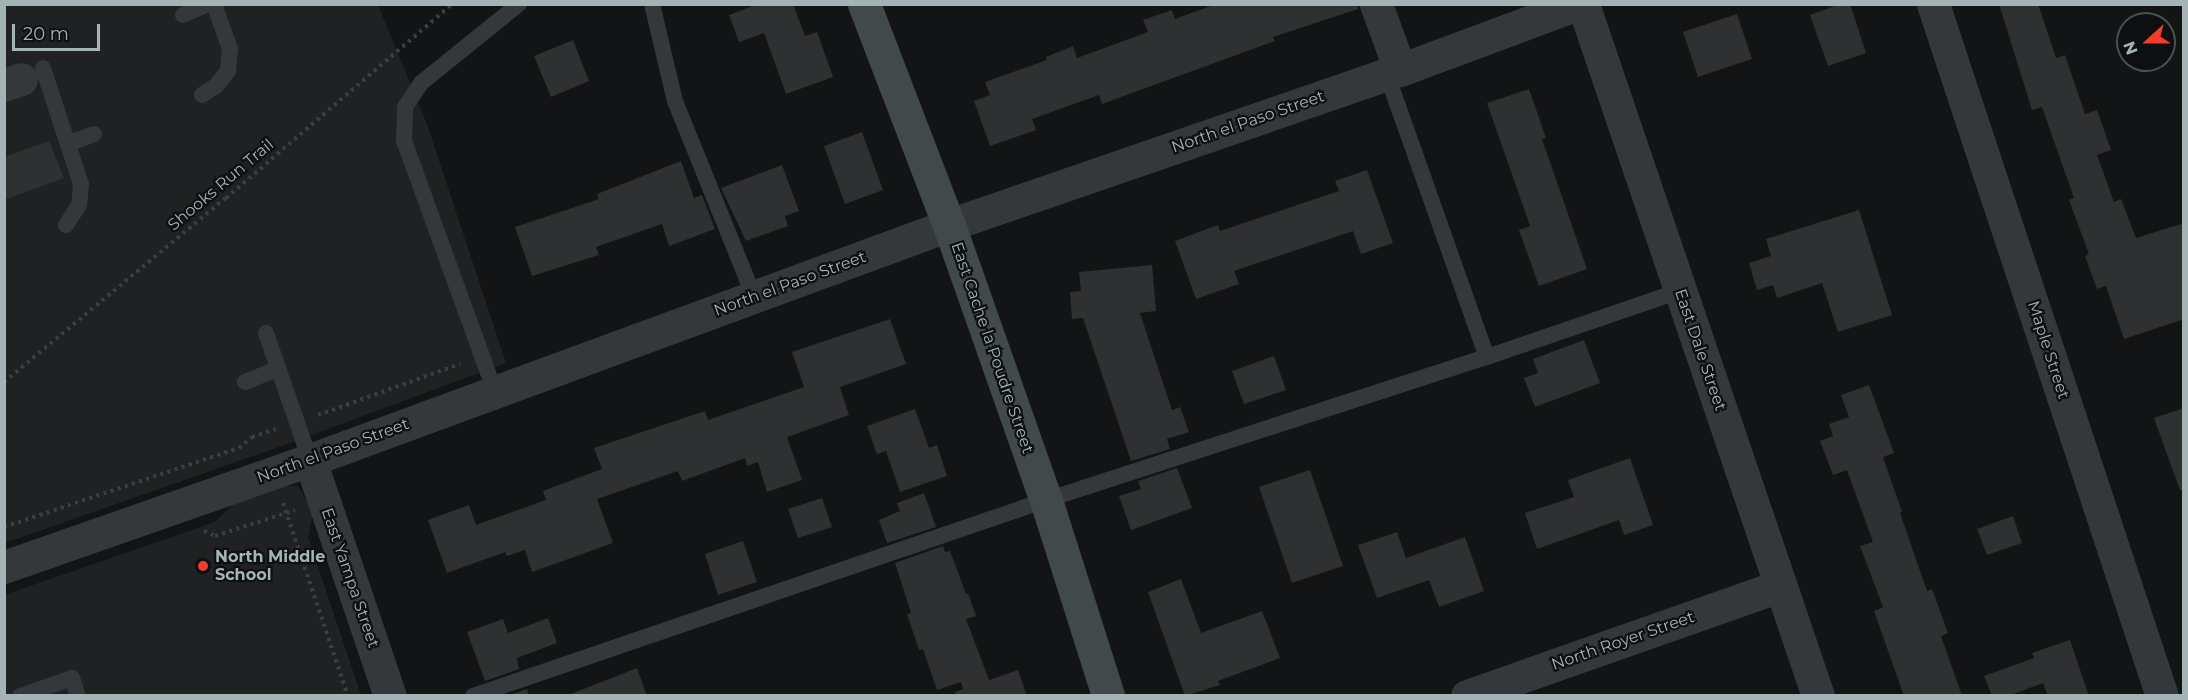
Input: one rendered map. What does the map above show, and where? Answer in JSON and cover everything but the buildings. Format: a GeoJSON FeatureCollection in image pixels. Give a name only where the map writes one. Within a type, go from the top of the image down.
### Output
{"type":"FeatureCollection","features":[{"type":"Feature","properties":{"kind":"street","name":"East Cache la Poudre Street"},"geometry":{"type":"LineString","coordinates":[[864,4],[949,225],[1046,500],[1108,696]]}},
{"type":"Feature","properties":{"kind":"street"},"geometry":{"type":"LineString","coordinates":[[1376,4],[1394,72]]}},
{"type":"Feature","properties":{"kind":"street","name":"North el Paso Street"},"geometry":{"type":"LineString","coordinates":[[4,567],[310,460],[949,225],[1394,72],[1577,4]]}},
{"type":"Feature","properties":{"kind":"street","name":"East Dale Street"},"geometry":{"type":"LineString","coordinates":[[1583,4],[1818,696]]}},
{"type":"Feature","properties":{"kind":"street","name":"Maple Street"},"geometry":{"type":"LineString","coordinates":[[1933,4],[2162,696]]}},
{"type":"Feature","properties":{"kind":"street","name":"East Yampa Street"},"geometry":{"type":"LineString","coordinates":[[310,460],[390,696]]}},
{"type":"Feature","properties":{"kind":"street","name":"North Royer Street"},"geometry":{"type":"LineString","coordinates":[[1467,696],[1780,586]]}},
{"type":"Feature","properties":{"kind":"lane"},"geometry":{"type":"LineString","coordinates":[[183,15],[208,4]]}},
{"type":"Feature","properties":{"kind":"lane"},"geometry":{"type":"LineString","coordinates":[[202,94],[216,86],[228,71],[230,49],[214,4]]}},
{"type":"Feature","properties":{"kind":"lane"},"geometry":{"type":"LineString","coordinates":[[495,392],[404,140],[405,107],[421,83],[519,4]]}},
{"type":"Feature","properties":{"kind":"lane"},"geometry":{"type":"LineString","coordinates":[[652,4],[675,101],[754,297]]}},
{"type":"Feature","properties":{"kind":"lane"},"geometry":{"type":"LineString","coordinates":[[1394,72],[1487,357]]}},
{"type":"Feature","properties":{"kind":"lane"},"geometry":{"type":"LineString","coordinates":[[23,77],[68,144],[81,184],[79,205],[66,225]]}},
{"type":"Feature","properties":{"kind":"lane"},"geometry":{"type":"LineString","coordinates":[[68,144],[94,134]]}},
{"type":"Feature","properties":{"kind":"lane"},"geometry":{"type":"LineString","coordinates":[[473,696],[1046,500],[1487,357],[1680,291]]}},
{"type":"Feature","properties":{"kind":"lane"},"geometry":{"type":"LineString","coordinates":[[266,333],[310,460]]}},
{"type":"Feature","properties":{"kind":"lane"},"geometry":{"type":"LineString","coordinates":[[245,382],[278,369]]}},
{"type":"Feature","properties":{"kind":"lane"},"geometry":{"type":"LineString","coordinates":[[20,696],[72,678],[78,696]]}},
{"type":"Feature","properties":{"kind":"path","name":"Shooks Run Trail"},"geometry":{"type":"LineString","coordinates":[[4,382],[226,198],[452,4]]}},
{"type":"Feature","properties":{"kind":"path"},"geometry":{"type":"LineString","coordinates":[[4,527],[239,448],[252,437],[466,361]]}},
{"type":"Feature","properties":{"kind":"path"},"geometry":{"type":"LineString","coordinates":[[280,493],[348,696]]}},
{"type":"Feature","properties":{"kind":"shaded area"},"geometry":{"type":"Polygon","coordinates":[[[4,5],[378,5],[427,124],[506,363],[290,443],[5,543],[4,5]]]}},
{"type":"Feature","properties":{"kind":"shaded area","name":"North Middle School"},"geometry":{"type":"Polygon","coordinates":[[[283,486],[298,486],[313,513],[308,537],[361,695],[5,695],[4,595],[215,522],[235,503],[283,486]]]}},
{"type":"Feature","properties":{"kind":"place","name":"North Middle School"},"geometry":{"type":"Point","coordinates":[203,566]}}]}
